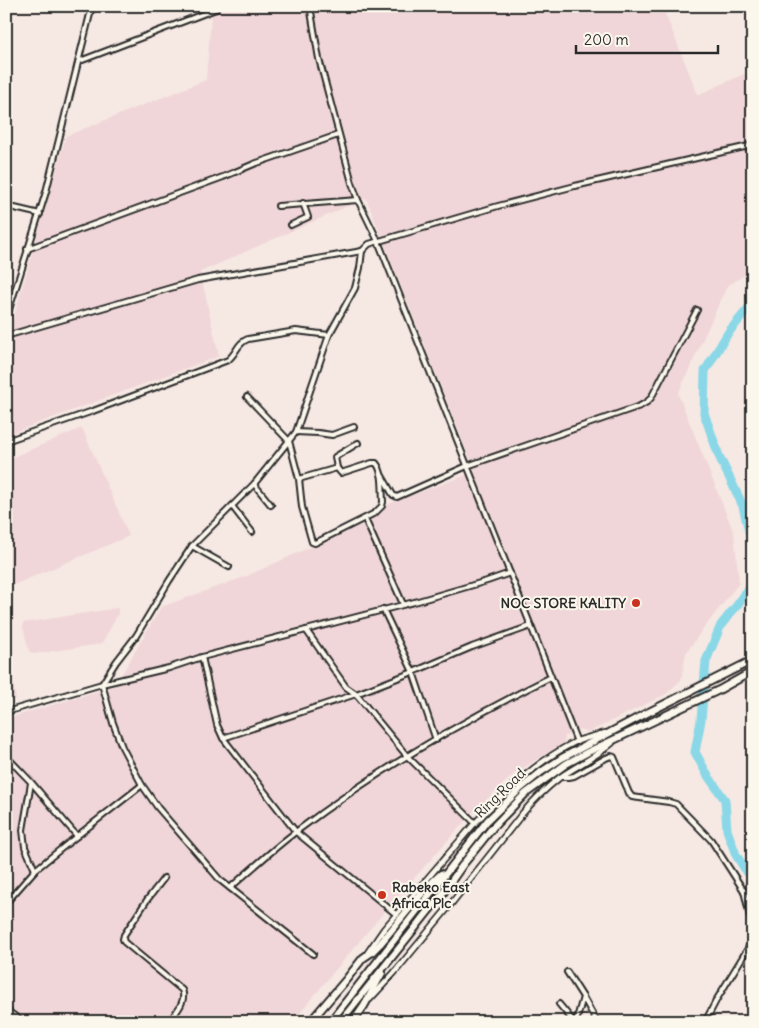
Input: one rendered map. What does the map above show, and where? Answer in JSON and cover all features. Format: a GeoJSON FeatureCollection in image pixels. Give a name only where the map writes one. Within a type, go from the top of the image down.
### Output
{"type":"FeatureCollection","features":[{"type":"Feature","properties":{"kind":"highway","name":"Ring Road"},"geometry":{"type":"LineString","coordinates":[[330,1022],[487,821],[541,772],[562,758],[614,730],[753,660]]}},
{"type":"Feature","properties":{"kind":"highway","name":"Ring Road"},"geometry":{"type":"LineString","coordinates":[[340,1022],[493,827],[520,799],[545,778],[566,764],[719,690],[753,671]]}},
{"type":"Feature","properties":{"kind":"highway"},"geometry":{"type":"LineString","coordinates":[[310,1022],[363,958],[372,952],[427,888],[456,860]]}},
{"type":"Feature","properties":{"kind":"highway"},"geometry":{"type":"LineString","coordinates":[[353,1022],[364,1006],[388,961]]}},
{"type":"Feature","properties":{"kind":"street"},"geometry":{"type":"LineString","coordinates":[[6,319],[40,214],[80,61],[92,6]]}},
{"type":"Feature","properties":{"kind":"street"},"geometry":{"type":"LineString","coordinates":[[310,6],[319,59],[338,135],[358,200],[378,241],[577,742]]}},
{"type":"Feature","properties":{"kind":"street"},"geometry":{"type":"LineString","coordinates":[[80,61],[216,9]]}},
{"type":"Feature","properties":{"kind":"street"},"geometry":{"type":"LineString","coordinates":[[28,249],[254,164],[338,135]]}},
{"type":"Feature","properties":{"kind":"street"},"geometry":{"type":"LineString","coordinates":[[6,336],[198,280],[362,251],[370,244],[378,241],[498,206],[575,186],[753,145]]}},
{"type":"Feature","properties":{"kind":"street"},"geometry":{"type":"LineString","coordinates":[[278,206],[358,200]]}},
{"type":"Feature","properties":{"kind":"street"},"geometry":{"type":"LineString","coordinates":[[291,225],[308,217],[303,203]]}},
{"type":"Feature","properties":{"kind":"street"},"geometry":{"type":"LineString","coordinates":[[6,206],[40,214]]}},
{"type":"Feature","properties":{"kind":"street"},"geometry":{"type":"LineString","coordinates":[[313,954],[220,880],[158,808],[142,786],[122,747],[102,684],[136,636],[192,546],[254,484],[296,432],[328,335],[355,288],[362,251]]}},
{"type":"Feature","properties":{"kind":"street"},"geometry":{"type":"LineString","coordinates":[[358,442],[335,457],[340,473],[376,463],[393,496],[397,497],[467,466],[632,409],[651,398],[697,310]]}},
{"type":"Feature","properties":{"kind":"street"},"geometry":{"type":"LineString","coordinates":[[6,441],[93,411],[228,360],[235,354],[243,340],[296,332],[328,335]]}},
{"type":"Feature","properties":{"kind":"street"},"geometry":{"type":"LineString","coordinates":[[247,398],[289,441],[299,479],[302,507],[313,543],[375,513],[382,506],[381,474]]}},
{"type":"Feature","properties":{"kind":"street"},"geometry":{"type":"LineString","coordinates":[[296,432],[332,435],[354,427]]}},
{"type":"Feature","properties":{"kind":"street"},"geometry":{"type":"LineString","coordinates":[[299,479],[337,468]]}},
{"type":"Feature","properties":{"kind":"street"},"geometry":{"type":"LineString","coordinates":[[254,484],[271,505]]}},
{"type":"Feature","properties":{"kind":"street"},"geometry":{"type":"LineString","coordinates":[[232,506],[252,532]]}},
{"type":"Feature","properties":{"kind":"street"},"geometry":{"type":"LineString","coordinates":[[365,518],[403,604]]}},
{"type":"Feature","properties":{"kind":"street"},"geometry":{"type":"LineString","coordinates":[[192,546],[229,567]]}},
{"type":"Feature","properties":{"kind":"street"},"geometry":{"type":"LineString","coordinates":[[6,712],[102,684],[169,668],[202,657],[383,610],[510,573]]}},
{"type":"Feature","properties":{"kind":"street"},"geometry":{"type":"LineString","coordinates":[[383,610],[413,672],[436,740]]}},
{"type":"Feature","properties":{"kind":"street"},"geometry":{"type":"LineString","coordinates":[[223,738],[356,694],[472,647],[531,626]]}},
{"type":"Feature","properties":{"kind":"street"},"geometry":{"type":"LineString","coordinates":[[306,630],[346,687],[356,694],[407,756],[475,823]]}},
{"type":"Feature","properties":{"kind":"street"},"geometry":{"type":"LineString","coordinates":[[202,657],[217,725],[223,738],[296,832],[396,915]]}},
{"type":"Feature","properties":{"kind":"street"},"geometry":{"type":"LineString","coordinates":[[230,888],[296,832],[389,766],[502,702],[551,677]]}},
{"type":"Feature","properties":{"kind":"street"},"geometry":{"type":"LineString","coordinates":[[363,958],[396,915],[475,823],[512,787],[530,772],[577,742],[614,730]]}},
{"type":"Feature","properties":{"kind":"street"},"geometry":{"type":"LineString","coordinates":[[364,1006],[394,973],[522,814],[545,789],[619,737]]}},
{"type":"Feature","properties":{"kind":"street"},"geometry":{"type":"LineString","coordinates":[[6,756],[77,836]]}},
{"type":"Feature","properties":{"kind":"street"},"geometry":{"type":"LineString","coordinates":[[560,777],[574,776],[611,756],[614,757],[632,798],[676,804],[711,840],[744,890],[753,930]]}},
{"type":"Feature","properties":{"kind":"street"},"geometry":{"type":"LineString","coordinates":[[31,782],[23,830],[25,847],[35,870]]}},
{"type":"Feature","properties":{"kind":"street"},"geometry":{"type":"LineString","coordinates":[[6,903],[35,870],[142,786]]}},
{"type":"Feature","properties":{"kind":"street"},"geometry":{"type":"LineString","coordinates":[[164,878],[147,900],[123,939],[124,942],[184,993],[184,1000],[170,1022]]}},
{"type":"Feature","properties":{"kind":"street"},"geometry":{"type":"LineString","coordinates":[[744,890],[753,893]]}},
{"type":"Feature","properties":{"kind":"street"},"geometry":{"type":"LineString","coordinates":[[705,1022],[753,940]]}},
{"type":"Feature","properties":{"kind":"street"},"geometry":{"type":"LineString","coordinates":[[567,972],[598,1022]]}},
{"type":"Feature","properties":{"kind":"street"},"geometry":{"type":"LineString","coordinates":[[575,1022],[583,997]]}},
{"type":"Feature","properties":{"kind":"street"},"geometry":{"type":"LineString","coordinates":[[559,1004],[575,1022]]}},
{"type":"Feature","properties":{"kind":"street"},"geometry":{"type":"LineString","coordinates":[[6,1010],[23,1022]]}},
{"type":"Feature","properties":{"kind":"shaded area"},"geometry":{"type":"Polygon","coordinates":[[[212,6],[662,6],[698,95],[753,70],[753,270],[727,286],[678,394],[734,533],[739,583],[686,653],[681,680],[666,694],[589,732],[580,729],[565,736],[564,743],[515,773],[473,812],[384,912],[292,1022],[6,1022],[6,719],[115,686],[161,607],[247,576],[359,525],[391,503],[475,472],[366,198],[200,272],[219,356],[6,435],[6,344],[66,136],[206,80],[212,6]]]}},
{"type":"Feature","properties":{"kind":"shaded area"},"geometry":{"type":"Polygon","coordinates":[[[82,428],[129,536],[6,588],[6,460],[82,428]]]}},
{"type":"Feature","properties":{"kind":"shaded area"},"geometry":{"type":"Polygon","coordinates":[[[118,608],[118,614],[100,644],[34,654],[29,651],[23,623],[118,608]]]}},
{"type":"Feature","properties":{"kind":"shaded area"},"geometry":{"type":"Polygon","coordinates":[[[6,644],[16,699],[6,702],[6,644]]]}},
{"type":"Feature","properties":{"kind":"waterway"},"geometry":{"type":"LineString","coordinates":[[753,303],[728,333],[705,371],[704,413],[719,456],[743,506],[753,556]]}},
{"type":"Feature","properties":{"kind":"waterway"},"geometry":{"type":"LineString","coordinates":[[753,581],[721,625],[706,661],[701,720],[695,752],[708,776],[725,800],[727,830],[736,855],[747,872],[753,873]]}},
{"type":"Feature","properties":{"kind":"place","name":"NOC STORE KALITY"},"geometry":{"type":"Point","coordinates":[636,603]}},
{"type":"Feature","properties":{"kind":"place","name":"Rabeko East Africa Plc"},"geometry":{"type":"Point","coordinates":[382,895]}}]}
